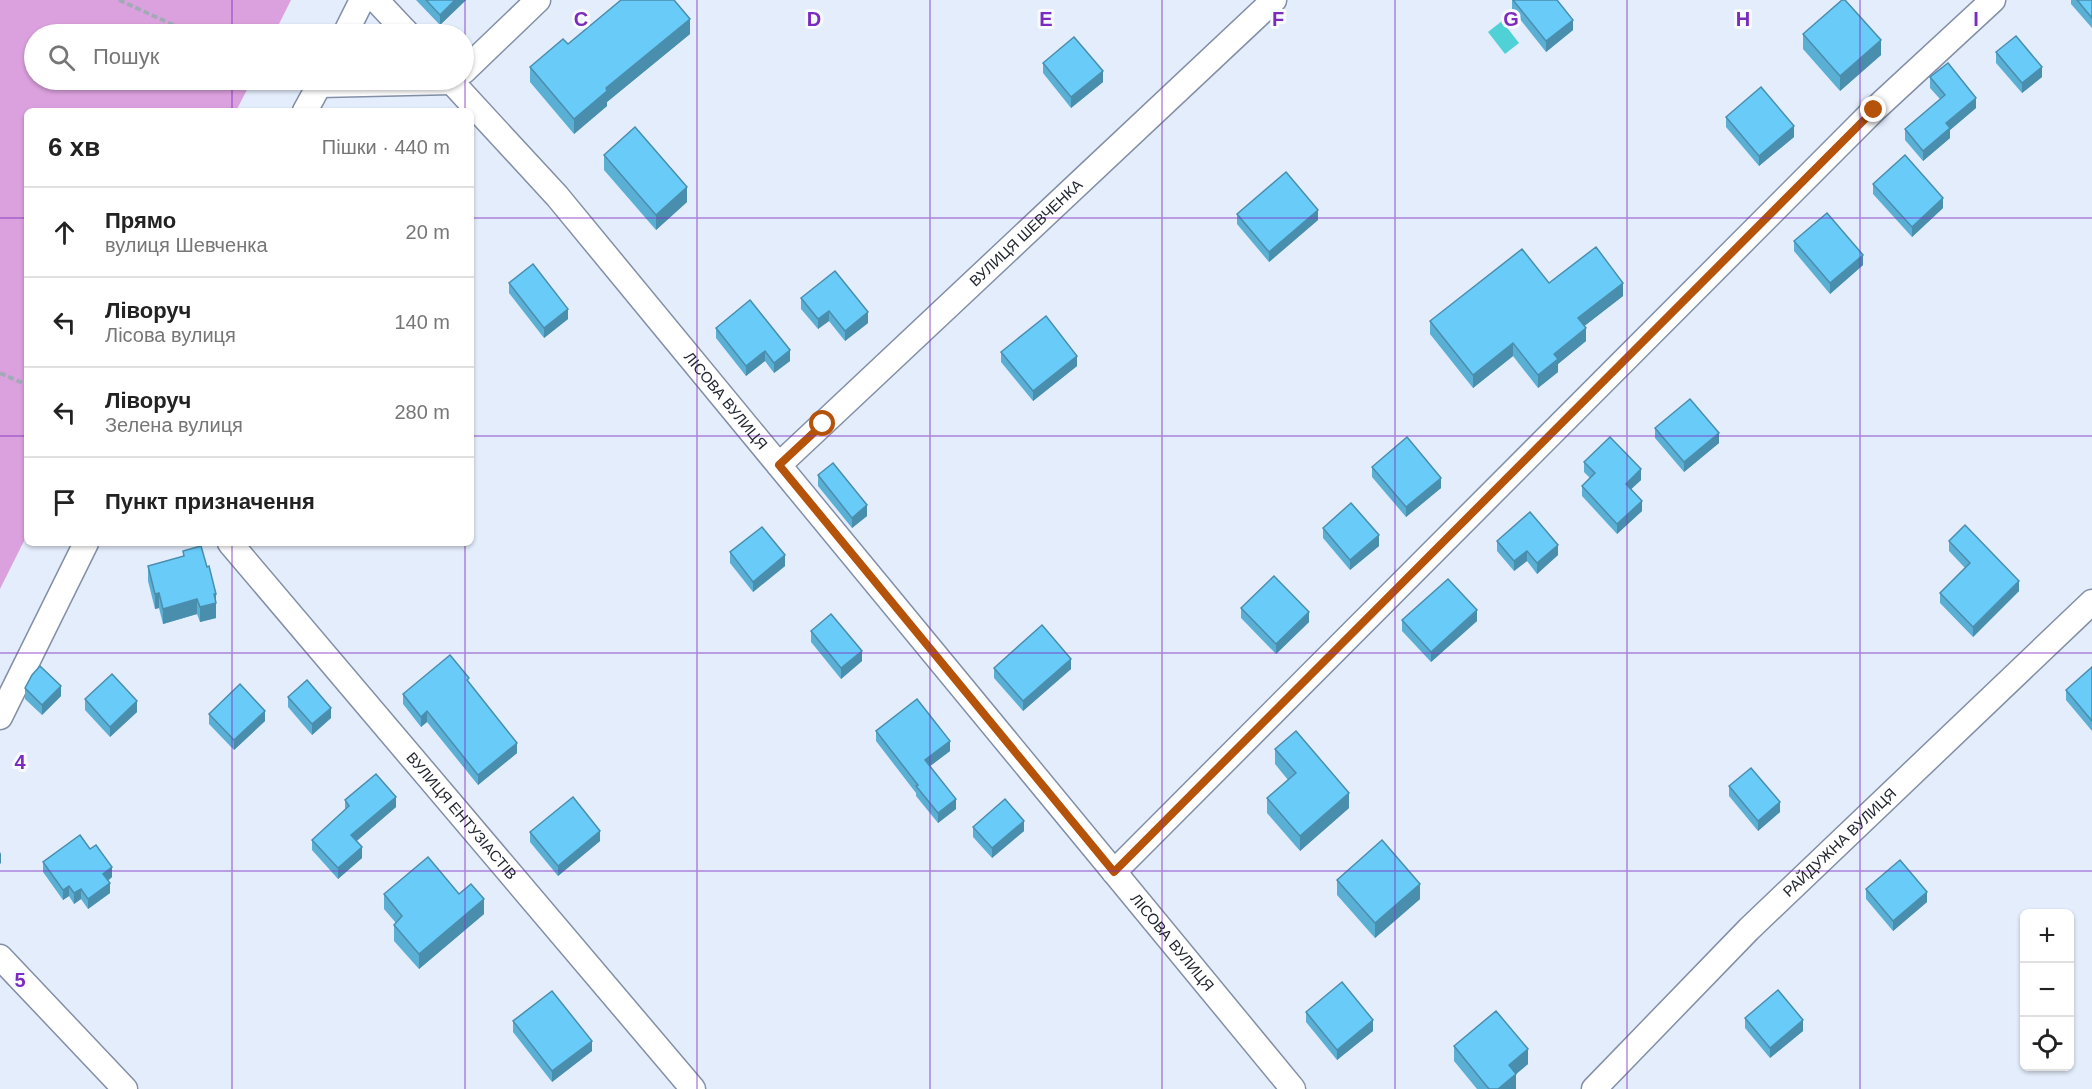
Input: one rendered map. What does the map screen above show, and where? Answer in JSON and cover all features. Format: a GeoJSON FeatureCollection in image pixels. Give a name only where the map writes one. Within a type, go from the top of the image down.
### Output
{"type":"FeatureCollection","features":[{"type":"Feature","properties":{"kind":"street"},"geometry":{"type":"LineString","coordinates":[[350,24],[362,0]]}},
{"type":"Feature","properties":{"kind":"street"},"geometry":{"type":"LineString","coordinates":[[376,0],[399,24]]}},
{"type":"Feature","properties":{"kind":"street"},"geometry":{"type":"LineString","coordinates":[[474,60],[538,0]]}},
{"type":"Feature","properties":{"kind":"street","name":"ВУЛИЦЯ ШЕВЧЕНКА"},"geometry":{"type":"LineString","coordinates":[[779,465],[1274,0]]}},
{"type":"Feature","properties":{"kind":"street"},"geometry":{"type":"LineString","coordinates":[[1114,872],[1874,110],[1993,0]]}},
{"type":"Feature","properties":{"kind":"street"},"geometry":{"type":"LineString","coordinates":[[307,108],[317,90]]}},
{"type":"Feature","properties":{"kind":"street","name":"ЛІСОВА ВУЛИЦЯ"},"geometry":{"type":"LineString","coordinates":[[465,90],[557,196],[1293,1089]]}},
{"type":"Feature","properties":{"kind":"street"},"geometry":{"type":"LineString","coordinates":[[0,717],[86,546]]}},
{"type":"Feature","properties":{"kind":"street","name":"ВУЛИЦЯ ЕНТУЗІАСТІВ"},"geometry":{"type":"LineString","coordinates":[[233,546],[693,1089]]}},
{"type":"Feature","properties":{"kind":"street","name":"РАЙДУЖНА ВУЛИЦЯ"},"geometry":{"type":"LineString","coordinates":[[1594,1089],[1749,929],[2092,602]]}},
{"type":"Feature","properties":{"kind":"street"},"geometry":{"type":"LineString","coordinates":[[0,957],[125,1089]]}},
{"type":"Feature","properties":{"kind":"path"},"geometry":{"type":"LineString","coordinates":[[119,0],[171,24]]}},
{"type":"Feature","properties":{"kind":"path"},"geometry":{"type":"LineString","coordinates":[[0,373],[24,384]]}},
{"type":"Feature","properties":{"kind":"shaded area"},"geometry":{"type":"Polygon","coordinates":[[[0,0],[291,0],[279,24],[24,24],[24,90],[247,90],[238,108],[24,108],[24,541],[0,589],[0,0]]]}},
{"type":"Feature","properties":{"kind":"water"},"geometry":{"type":"Polygon","coordinates":[[[1502,21],[1519,43],[1505,54],[1488,32],[1502,21]]]}},
{"type":"Feature","properties":{"kind":"building"},"geometry":{"type":"Polygon","coordinates":[[[426,0],[455,0],[440,15],[426,0]]]}},
{"type":"Feature","properties":{"kind":"building"},"geometry":{"type":"Polygon","coordinates":[[[621,0],[674,0],[690,19],[606,88],[607,91],[574,119],[530,67],[563,39],[568,44],[621,0]]]}},
{"type":"Feature","properties":{"kind":"building"},"geometry":{"type":"Polygon","coordinates":[[[1513,0],[1557,0],[1573,20],[1546,41],[1513,0]]]}},
{"type":"Feature","properties":{"kind":"building"},"geometry":{"type":"Polygon","coordinates":[[[1842,0],[1845,0],[1881,40],[1840,76],[1803,34],[1842,0]]]}},
{"type":"Feature","properties":{"kind":"building"},"geometry":{"type":"Polygon","coordinates":[[[2077,0],[2092,0],[2092,18],[2077,0]]]}},
{"type":"Feature","properties":{"kind":"building"},"geometry":{"type":"Polygon","coordinates":[[[2016,36],[2042,67],[2022,83],[1996,52],[2016,36]]]}},
{"type":"Feature","properties":{"kind":"building"},"geometry":{"type":"Polygon","coordinates":[[[1074,37],[1103,71],[1071,97],[1043,63],[1074,37]]]}},
{"type":"Feature","properties":{"kind":"building"},"geometry":{"type":"Polygon","coordinates":[[[1948,63],[1976,98],[1946,123],[1950,128],[1923,151],[1905,129],[1945,95],[1930,77],[1948,63]]]}},
{"type":"Feature","properties":{"kind":"building"},"geometry":{"type":"Polygon","coordinates":[[[1761,87],[1794,126],[1759,156],[1726,117],[1761,87]]]}},
{"type":"Feature","properties":{"kind":"building"},"geometry":{"type":"Polygon","coordinates":[[[635,127],[687,187],[656,215],[604,155],[635,127]]]}},
{"type":"Feature","properties":{"kind":"building"},"geometry":{"type":"Polygon","coordinates":[[[1905,155],[1943,198],[1912,227],[1873,184],[1905,155]]]}},
{"type":"Feature","properties":{"kind":"building"},"geometry":{"type":"Polygon","coordinates":[[[1286,172],[1318,210],[1269,252],[1237,214],[1286,172]]]}},
{"type":"Feature","properties":{"kind":"building"},"geometry":{"type":"Polygon","coordinates":[[[1827,213],[1863,255],[1830,283],[1794,241],[1827,213]]]}},
{"type":"Feature","properties":{"kind":"building"},"geometry":{"type":"Polygon","coordinates":[[[1596,247],[1623,283],[1578,318],[1586,328],[1554,354],[1558,359],[1538,375],[1513,343],[1473,375],[1430,321],[1522,249],[1549,283],[1596,247]]]}},
{"type":"Feature","properties":{"kind":"building"},"geometry":{"type":"Polygon","coordinates":[[[533,264],[568,309],[544,328],[509,283],[533,264]]]}},
{"type":"Feature","properties":{"kind":"building"},"geometry":{"type":"Polygon","coordinates":[[[835,271],[868,312],[845,331],[829,311],[818,319],[801,298],[835,271]]]}},
{"type":"Feature","properties":{"kind":"building"},"geometry":{"type":"Polygon","coordinates":[[[750,300],[790,350],[774,363],[765,351],[746,366],[716,328],[750,300]]]}},
{"type":"Feature","properties":{"kind":"building"},"geometry":{"type":"Polygon","coordinates":[[[1046,316],[1077,356],[1033,391],[1001,352],[1046,316]]]}},
{"type":"Feature","properties":{"kind":"building"},"geometry":{"type":"Polygon","coordinates":[[[1690,399],[1719,433],[1684,462],[1655,428],[1690,399]]]}},
{"type":"Feature","properties":{"kind":"building"},"geometry":{"type":"Polygon","coordinates":[[[1407,437],[1441,478],[1406,507],[1372,467],[1407,437]]]}},
{"type":"Feature","properties":{"kind":"building"},"geometry":{"type":"Polygon","coordinates":[[[1610,437],[1641,469],[1626,484],[1642,501],[1617,524],[1582,486],[1595,473],[1584,462],[1610,437]]]}},
{"type":"Feature","properties":{"kind":"building"},"geometry":{"type":"Polygon","coordinates":[[[833,463],[867,505],[852,518],[818,475],[833,463]]]}},
{"type":"Feature","properties":{"kind":"building"},"geometry":{"type":"Polygon","coordinates":[[[1351,503],[1379,535],[1350,560],[1323,528],[1351,503]]]}},
{"type":"Feature","properties":{"kind":"building"},"geometry":{"type":"Polygon","coordinates":[[[1530,512],[1558,545],[1537,563],[1527,551],[1514,561],[1497,541],[1530,512]]]}},
{"type":"Feature","properties":{"kind":"building"},"geometry":{"type":"Polygon","coordinates":[[[1965,525],[2019,581],[1973,627],[1940,593],[1970,563],[1949,541],[1965,525]]]}},
{"type":"Feature","properties":{"kind":"building"},"geometry":{"type":"Polygon","coordinates":[[[762,527],[785,555],[753,582],[730,552],[762,527]]]}},
{"type":"Feature","properties":{"kind":"building"},"geometry":{"type":"Polygon","coordinates":[[[201,546],[207,567],[209,566],[216,603],[200,607],[197,599],[163,609],[159,593],[155,594],[148,566],[184,556],[183,551],[201,546]]]}},
{"type":"Feature","properties":{"kind":"building"},"geometry":{"type":"Polygon","coordinates":[[[1274,576],[1309,612],[1276,644],[1241,608],[1274,576]]]}},
{"type":"Feature","properties":{"kind":"building"},"geometry":{"type":"Polygon","coordinates":[[[1448,579],[1477,610],[1431,652],[1402,620],[1448,579]]]}},
{"type":"Feature","properties":{"kind":"building"},"geometry":{"type":"Polygon","coordinates":[[[831,614],[862,651],[841,668],[811,631],[831,614]]]}},
{"type":"Feature","properties":{"kind":"building"},"geometry":{"type":"Polygon","coordinates":[[[1042,625],[1071,659],[1023,701],[994,668],[1042,625]]]}},
{"type":"Feature","properties":{"kind":"building"},"geometry":{"type":"Polygon","coordinates":[[[450,655],[517,743],[478,775],[427,711],[421,717],[403,694],[450,655]]]}},
{"type":"Feature","properties":{"kind":"building"},"geometry":{"type":"Polygon","coordinates":[[[40,666],[61,686],[42,705],[25,688],[40,666]]]}},
{"type":"Feature","properties":{"kind":"building"},"geometry":{"type":"Polygon","coordinates":[[[2092,667],[2092,721],[2066,690],[2092,667]]]}},
{"type":"Feature","properties":{"kind":"building"},"geometry":{"type":"Polygon","coordinates":[[[112,674],[137,701],[110,727],[85,699],[112,674]]]}},
{"type":"Feature","properties":{"kind":"building"},"geometry":{"type":"Polygon","coordinates":[[[307,680],[331,708],[312,724],[288,697],[307,680]]]}},
{"type":"Feature","properties":{"kind":"building"},"geometry":{"type":"Polygon","coordinates":[[[240,684],[265,711],[234,740],[209,714],[240,684]]]}},
{"type":"Feature","properties":{"kind":"building"},"geometry":{"type":"Polygon","coordinates":[[[917,699],[950,741],[925,760],[956,799],[938,813],[876,731],[917,699]]]}},
{"type":"Feature","properties":{"kind":"building"},"geometry":{"type":"Polygon","coordinates":[[[1296,731],[1349,793],[1300,836],[1267,798],[1296,773],[1275,749],[1296,731]]]}},
{"type":"Feature","properties":{"kind":"building"},"geometry":{"type":"Polygon","coordinates":[[[1751,768],[1780,802],[1758,821],[1729,786],[1751,768]]]}},
{"type":"Feature","properties":{"kind":"building"},"geometry":{"type":"Polygon","coordinates":[[[376,774],[396,797],[351,835],[362,847],[338,868],[312,840],[349,806],[345,800],[376,774]]]}},
{"type":"Feature","properties":{"kind":"building"},"geometry":{"type":"Polygon","coordinates":[[[573,797],[600,831],[558,866],[530,832],[573,797]]]}},
{"type":"Feature","properties":{"kind":"building"},"geometry":{"type":"Polygon","coordinates":[[[1005,799],[1024,821],[992,848],[973,827],[1005,799]]]}},
{"type":"Feature","properties":{"kind":"building"},"geometry":{"type":"Polygon","coordinates":[[[80,835],[90,849],[96,845],[112,867],[103,874],[110,883],[88,899],[81,889],[74,893],[69,886],[63,890],[43,862],[80,835]]]}},
{"type":"Feature","properties":{"kind":"building"},"geometry":{"type":"Polygon","coordinates":[[[1382,840],[1420,884],[1375,923],[1337,880],[1382,840]]]}},
{"type":"Feature","properties":{"kind":"building"},"geometry":{"type":"Polygon","coordinates":[[[428,857],[459,894],[471,884],[484,899],[419,954],[394,925],[402,916],[384,894],[428,857]]]}},
{"type":"Feature","properties":{"kind":"building"},"geometry":{"type":"Polygon","coordinates":[[[1900,860],[1927,892],[1893,921],[1866,889],[1900,860]]]}},
{"type":"Feature","properties":{"kind":"building"},"geometry":{"type":"Polygon","coordinates":[[[1342,982],[1373,1020],[1337,1050],[1306,1012],[1342,982]]]}},
{"type":"Feature","properties":{"kind":"building"},"geometry":{"type":"Polygon","coordinates":[[[1778,990],[1803,1020],[1770,1048],[1745,1018],[1778,990]]]}},
{"type":"Feature","properties":{"kind":"building"},"geometry":{"type":"Polygon","coordinates":[[[552,991],[592,1041],[552,1071],[513,1021],[552,991]]]}},
{"type":"Feature","properties":{"kind":"building"},"geometry":{"type":"Polygon","coordinates":[[[1496,1011],[1528,1049],[1509,1065],[1516,1074],[1498,1089],[1489,1089],[1454,1046],[1496,1011]]]}},
{"type":"Feature","properties":{"kind":"route"},"geometry":{"type":"LineString","coordinates":[[823,424],[779,465],[1114,872],[1874,110]]}}]}
